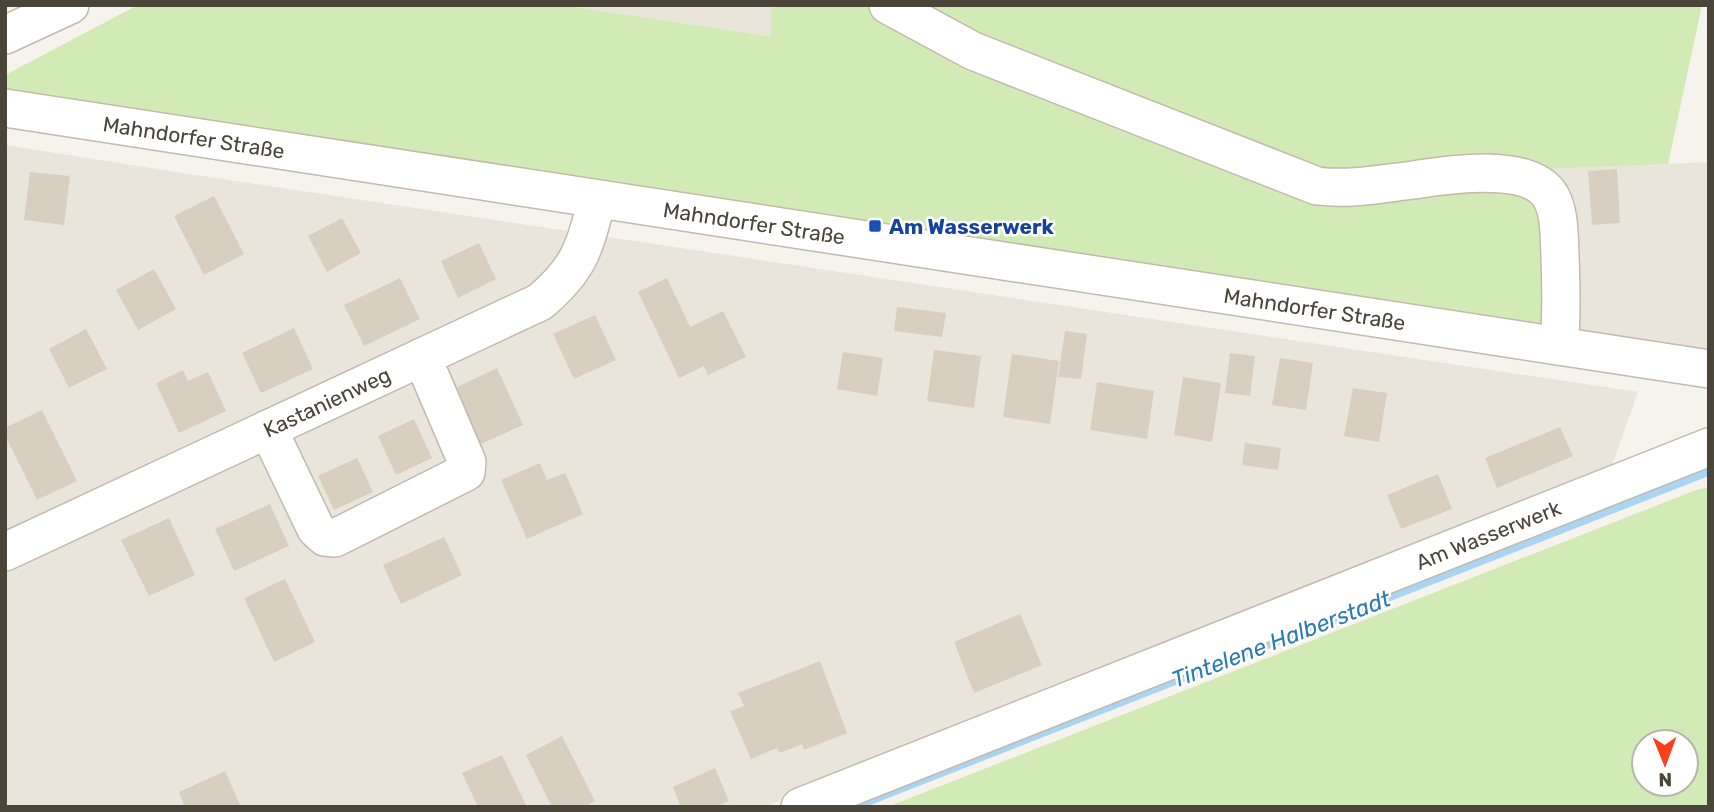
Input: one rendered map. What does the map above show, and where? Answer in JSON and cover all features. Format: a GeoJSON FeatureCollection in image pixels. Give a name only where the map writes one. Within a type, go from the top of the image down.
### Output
{"type":"FeatureCollection","features":[{"type":"Feature","properties":{"kind":"street"},"geometry":{"type":"LineString","coordinates":[[5,35],[70,5]]}},
{"type":"Feature","properties":{"kind":"street"},"geometry":{"type":"LineString","coordinates":[[888,5],[973,51],[1317,186],[1354,188],[1453,174],[1496,173],[1537,184],[1550,196],[1557,215],[1562,313],[1559,346]]}},
{"type":"Feature","properties":{"kind":"street","name":"Mahndorfer Straße"},"geometry":{"type":"LineString","coordinates":[[5,108],[1709,369]]}},
{"type":"Feature","properties":{"kind":"street","name":"Kastanienweg"},"geometry":{"type":"LineString","coordinates":[[5,552],[540,302],[566,280],[583,251],[597,200]]}},
{"type":"Feature","properties":{"kind":"street"},"geometry":{"type":"LineString","coordinates":[[268,429],[316,529],[324,537],[335,538],[466,472],[467,463],[422,357]]}},
{"type":"Feature","properties":{"kind":"street","name":"Am Wasserwerk"},"geometry":{"type":"LineString","coordinates":[[800,807],[1628,482],[1709,447]]}},
{"type":"Feature","properties":{"kind":"shaded area"},"geometry":{"type":"Polygon","coordinates":[[[562,5],[771,5],[772,36],[562,5]]]}},
{"type":"Feature","properties":{"kind":"shaded area"},"geometry":{"type":"Polygon","coordinates":[[[5,145],[1638,392],[1610,471],[764,807],[5,807],[5,145]]]}},
{"type":"Feature","properties":{"kind":"shaded area"},"geometry":{"type":"Polygon","coordinates":[[[1709,162],[1709,357],[1566,333],[1546,169],[1709,162]]]}},
{"type":"Feature","properties":{"kind":"green space"},"geometry":{"type":"Polygon","coordinates":[[[138,5],[562,5],[771,36],[771,5],[1702,5],[1668,164],[1546,169],[1566,333],[5,88],[5,75],[138,5]]]}},
{"type":"Feature","properties":{"kind":"green space"},"geometry":{"type":"Polygon","coordinates":[[[1709,487],[1709,807],[887,807],[1696,490],[1709,487]]]}},
{"type":"Feature","properties":{"kind":"building"},"geometry":{"type":"Polygon","coordinates":[[[1617,169],[1620,223],[1592,225],[1588,171],[1617,169]]]}},
{"type":"Feature","properties":{"kind":"building"},"geometry":{"type":"Polygon","coordinates":[[[30,172],[70,176],[64,225],[24,220],[30,172]]]}},
{"type":"Feature","properties":{"kind":"building"},"geometry":{"type":"Polygon","coordinates":[[[214,196],[244,254],[204,275],[174,216],[214,196]]]}},
{"type":"Feature","properties":{"kind":"building"},"geometry":{"type":"Polygon","coordinates":[[[342,218],[361,253],[327,272],[308,236],[342,218]]]}},
{"type":"Feature","properties":{"kind":"building"},"geometry":{"type":"Polygon","coordinates":[[[479,243],[496,279],[458,298],[441,261],[479,243]]]}},
{"type":"Feature","properties":{"kind":"building"},"geometry":{"type":"Polygon","coordinates":[[[154,269],[176,309],[138,330],[116,290],[154,269]]]}},
{"type":"Feature","properties":{"kind":"building"},"geometry":{"type":"Polygon","coordinates":[[[400,278],[420,319],[364,346],[344,305],[400,278]]]}},
{"type":"Feature","properties":{"kind":"building"},"geometry":{"type":"Polygon","coordinates":[[[667,278],[690,327],[723,311],[746,357],[708,375],[704,366],[679,378],[638,292],[667,278]]]}},
{"type":"Feature","properties":{"kind":"building"},"geometry":{"type":"Polygon","coordinates":[[[897,307],[946,313],[942,337],[894,331],[897,307]]]}},
{"type":"Feature","properties":{"kind":"building"},"geometry":{"type":"Polygon","coordinates":[[[595,315],[616,360],[574,379],[553,334],[595,315]]]}},
{"type":"Feature","properties":{"kind":"building"},"geometry":{"type":"Polygon","coordinates":[[[294,328],[313,369],[261,393],[242,353],[294,328]]]}},
{"type":"Feature","properties":{"kind":"building"},"geometry":{"type":"Polygon","coordinates":[[[86,329],[107,369],[69,388],[49,349],[86,329]]]}},
{"type":"Feature","properties":{"kind":"building"},"geometry":{"type":"Polygon","coordinates":[[[1065,331],[1087,334],[1081,379],[1058,377],[1065,331]]]}},
{"type":"Feature","properties":{"kind":"building"},"geometry":{"type":"Polygon","coordinates":[[[934,350],[981,356],[974,408],[927,401],[934,350]]]}},
{"type":"Feature","properties":{"kind":"building"},"geometry":{"type":"Polygon","coordinates":[[[843,352],[883,358],[877,396],[837,389],[843,352]]]}},
{"type":"Feature","properties":{"kind":"building"},"geometry":{"type":"Polygon","coordinates":[[[1230,353],[1255,356],[1250,396],[1225,393],[1230,353]]]}},
{"type":"Feature","properties":{"kind":"building"},"geometry":{"type":"Polygon","coordinates":[[[1012,354],[1059,361],[1050,424],[1003,417],[1012,354]]]}},
{"type":"Feature","properties":{"kind":"building"},"geometry":{"type":"Polygon","coordinates":[[[1280,358],[1313,363],[1306,410],[1272,405],[1280,358]]]}},
{"type":"Feature","properties":{"kind":"building"},"geometry":{"type":"Polygon","coordinates":[[[497,368],[523,425],[481,444],[455,388],[497,368]]]}},
{"type":"Feature","properties":{"kind":"building"},"geometry":{"type":"Polygon","coordinates":[[[183,370],[188,381],[208,372],[226,411],[179,433],[156,383],[183,370]]]}},
{"type":"Feature","properties":{"kind":"building"},"geometry":{"type":"Polygon","coordinates":[[[1183,377],[1221,383],[1212,442],[1174,435],[1183,377]]]}},
{"type":"Feature","properties":{"kind":"building"},"geometry":{"type":"Polygon","coordinates":[[[1097,382],[1154,391],[1147,439],[1090,430],[1097,382]]]}},
{"type":"Feature","properties":{"kind":"building"},"geometry":{"type":"Polygon","coordinates":[[[1353,388],[1387,393],[1379,442],[1344,436],[1353,388]]]}},
{"type":"Feature","properties":{"kind":"building"},"geometry":{"type":"Polygon","coordinates":[[[42,410],[77,481],[37,500],[5,435],[5,428],[42,410]]]}},
{"type":"Feature","properties":{"kind":"building"},"geometry":{"type":"Polygon","coordinates":[[[414,419],[432,458],[396,475],[378,436],[414,419]]]}},
{"type":"Feature","properties":{"kind":"building"},"geometry":{"type":"Polygon","coordinates":[[[1560,427],[1573,456],[1497,488],[1485,458],[1560,427]]]}},
{"type":"Feature","properties":{"kind":"building"},"geometry":{"type":"Polygon","coordinates":[[[1245,443],[1281,448],[1278,470],[1242,465],[1245,443]]]}},
{"type":"Feature","properties":{"kind":"building"},"geometry":{"type":"Polygon","coordinates":[[[357,458],[373,492],[334,510],[318,476],[357,458]]]}},
{"type":"Feature","properties":{"kind":"building"},"geometry":{"type":"Polygon","coordinates":[[[540,463],[547,480],[565,473],[583,514],[527,539],[501,480],[540,463]]]}},
{"type":"Feature","properties":{"kind":"building"},"geometry":{"type":"Polygon","coordinates":[[[1438,474],[1452,509],[1401,529],[1387,495],[1438,474]]]}},
{"type":"Feature","properties":{"kind":"building"},"geometry":{"type":"Polygon","coordinates":[[[270,504],[289,546],[234,571],[215,529],[270,504]]]}},
{"type":"Feature","properties":{"kind":"building"},"geometry":{"type":"Polygon","coordinates":[[[169,518],[195,575],[149,596],[121,540],[169,518]]]}},
{"type":"Feature","properties":{"kind":"building"},"geometry":{"type":"Polygon","coordinates":[[[444,537],[462,575],[401,604],[383,565],[444,537]]]}},
{"type":"Feature","properties":{"kind":"building"},"geometry":{"type":"Polygon","coordinates":[[[285,579],[315,642],[274,662],[244,598],[285,579]]]}},
{"type":"Feature","properties":{"kind":"building"},"geometry":{"type":"Polygon","coordinates":[[[1020,614],[1042,665],[974,693],[954,642],[1020,614]]]}},
{"type":"Feature","properties":{"kind":"building"},"geometry":{"type":"Polygon","coordinates":[[[820,661],[847,733],[804,750],[802,744],[780,753],[777,748],[751,759],[730,711],[744,706],[738,693],[820,661]]]}},
{"type":"Feature","properties":{"kind":"building"},"geometry":{"type":"Polygon","coordinates":[[[562,736],[595,801],[585,807],[552,807],[526,755],[562,736]]]}},
{"type":"Feature","properties":{"kind":"building"},"geometry":{"type":"Polygon","coordinates":[[[502,755],[527,807],[478,807],[462,773],[502,755]]]}},
{"type":"Feature","properties":{"kind":"building"},"geometry":{"type":"Polygon","coordinates":[[[715,768],[729,801],[717,807],[681,807],[673,787],[715,768]]]}},
{"type":"Feature","properties":{"kind":"building"},"geometry":{"type":"Polygon","coordinates":[[[225,771],[241,807],[185,807],[179,792],[225,771]]]}},
{"type":"Feature","properties":{"kind":"waterway","name":"Tintelene Halberstadt"},"geometry":{"type":"LineString","coordinates":[[853,807],[1709,471]]}},
{"type":"Feature","properties":{"kind":"place","name":"Am Wasserwerk"},"geometry":{"type":"Point","coordinates":[875,226]}}]}
